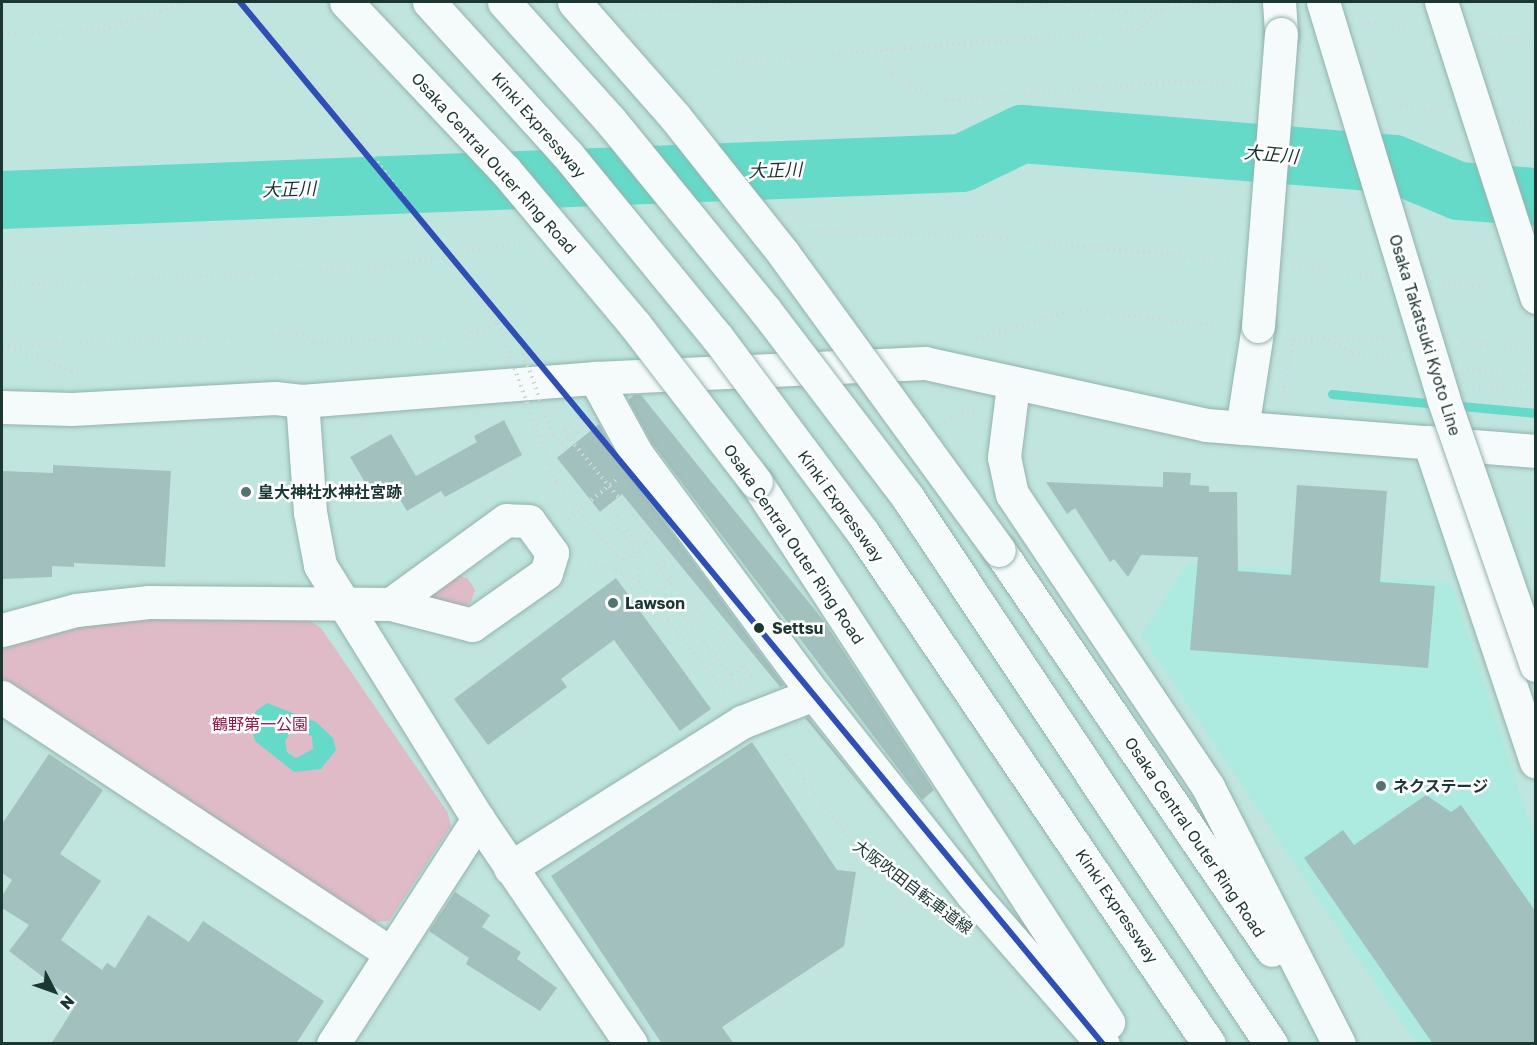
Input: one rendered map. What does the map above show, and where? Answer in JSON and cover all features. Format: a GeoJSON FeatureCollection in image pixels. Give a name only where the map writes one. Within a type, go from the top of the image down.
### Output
{"type":"FeatureCollection","features":[{"type":"Feature","properties":{"kind":"main road","name":"Osaka Central Outer Ring Road"},"geometry":{"type":"LineString","coordinates":[[346,2],[505,170],[634,325],[756,482],[1122,1044]]}},
{"type":"Feature","properties":{"kind":"main road","name":"Kinki Expressway"},"geometry":{"type":"LineString","coordinates":[[429,2],[567,154],[730,356],[863,533],[999,728],[1209,1044]]}},
{"type":"Feature","properties":{"kind":"main road"},"geometry":{"type":"LineString","coordinates":[[504,2],[610,120],[750,292],[908,498],[1271,1044]]}},
{"type":"Feature","properties":{"kind":"main road","name":"Osaka Central Outer Ring Road"},"geometry":{"type":"LineString","coordinates":[[574,2],[675,117],[783,253],[999,550],[1337,1044]]}},
{"type":"Feature","properties":{"kind":"main road","name":"Osaka Takatsuki Kyoto Line"},"geometry":{"type":"LineString","coordinates":[[1323,2],[1443,398],[1536,665]]}},
{"type":"Feature","properties":{"kind":"main road"},"geometry":{"type":"LineString","coordinates":[[1441,2],[1536,297]]}},
{"type":"Feature","properties":{"kind":"main road"},"geometry":{"type":"LineString","coordinates":[[1242,428],[1246,328],[1280,15]]}},
{"type":"Feature","properties":{"kind":"main road"},"geometry":{"type":"LineString","coordinates":[[2,407],[72,409],[275,398],[302,401],[595,378],[914,363],[952,366],[1013,385],[1242,428],[1536,451]]}},
{"type":"Feature","properties":{"kind":"main road"},"geometry":{"type":"LineString","coordinates":[[595,378],[636,453],[814,694],[972,894],[1103,1044]]}},
{"type":"Feature","properties":{"kind":"main road"},"geometry":{"type":"LineString","coordinates":[[1013,385],[1004,456],[1012,494],[1208,787],[1337,1044]]}},
{"type":"Feature","properties":{"kind":"main road"},"geometry":{"type":"LineString","coordinates":[[302,401],[314,541],[320,565],[340,604],[367,638],[478,819],[631,1044]]}},
{"type":"Feature","properties":{"kind":"main road"},"geometry":{"type":"LineString","coordinates":[[1430,442],[1534,750]]}},
{"type":"Feature","properties":{"kind":"main road"},"geometry":{"type":"LineString","coordinates":[[2,630],[76,610],[149,602],[391,604]]}},
{"type":"Feature","properties":{"kind":"main road"},"geometry":{"type":"LineString","coordinates":[[510,868],[742,722],[814,694]]}},
{"type":"Feature","properties":{"kind":"main road"},"geometry":{"type":"LineString","coordinates":[[2,697],[390,953]]}},
{"type":"Feature","properties":{"kind":"main road"},"geometry":{"type":"LineString","coordinates":[[333,1044],[478,819]]}},
{"type":"Feature","properties":{"kind":"path"},"geometry":{"type":"LineString","coordinates":[[2,33],[103,30],[187,2]]}},
{"type":"Feature","properties":{"kind":"path"},"geometry":{"type":"LineString","coordinates":[[243,2],[352,128],[498,323],[556,482],[616,556],[624,560],[652,537],[571,442],[567,437],[563,431],[589,412],[594,418],[578,431],[570,437],[561,443]]}},
{"type":"Feature","properties":{"kind":"path"},"geometry":{"type":"LineString","coordinates":[[676,2],[686,6]]}},
{"type":"Feature","properties":{"kind":"path"},"geometry":{"type":"LineString","coordinates":[[619,9],[879,2]]}},
{"type":"Feature","properties":{"kind":"path"},"geometry":{"type":"LineString","coordinates":[[980,2],[1126,11],[1208,4],[1280,15]]}},
{"type":"Feature","properties":{"kind":"path"},"geometry":{"type":"LineString","coordinates":[[713,64],[1137,30],[1165,9]]}},
{"type":"Feature","properties":{"kind":"path"},"geometry":{"type":"LineString","coordinates":[[1349,20],[1419,30]]}},
{"type":"Feature","properties":{"kind":"path"},"geometry":{"type":"LineString","coordinates":[[1476,37],[1536,40]]}},
{"type":"Feature","properties":{"kind":"path"},"geometry":{"type":"LineString","coordinates":[[884,50],[893,73],[910,87],[947,100],[1193,81],[1250,87]]}},
{"type":"Feature","properties":{"kind":"path"},"geometry":{"type":"LineString","coordinates":[[1376,103],[1456,114]]}},
{"type":"Feature","properties":{"kind":"path"},"geometry":{"type":"LineString","coordinates":[[1501,121],[1536,125]]}},
{"type":"Feature","properties":{"kind":"path"},"geometry":{"type":"LineString","coordinates":[[976,339],[1081,309],[1246,328]]}},
{"type":"Feature","properties":{"kind":"path"},"geometry":{"type":"LineString","coordinates":[[3,345],[302,334],[315,342],[466,336],[511,320],[553,435],[568,449]]}},
{"type":"Feature","properties":{"kind":"path"},"geometry":{"type":"LineString","coordinates":[[1281,397],[1293,339],[1352,335],[1398,338]]}},
{"type":"Feature","properties":{"kind":"path"},"geometry":{"type":"LineString","coordinates":[[1455,343],[1536,349]]}},
{"type":"Feature","properties":{"kind":"path"},"geometry":{"type":"LineString","coordinates":[[3,345],[84,375]]}},
{"type":"Feature","properties":{"kind":"path"},"geometry":{"type":"LineString","coordinates":[[1466,370],[1466,378]]}},
{"type":"Feature","properties":{"kind":"path"},"geometry":{"type":"LineString","coordinates":[[1466,386],[1536,392]]}},
{"type":"Feature","properties":{"kind":"path"},"geometry":{"type":"LineString","coordinates":[[565,521],[622,475]]}},
{"type":"Feature","properties":{"kind":"path"},"geometry":{"type":"LineString","coordinates":[[610,504],[635,541],[645,543],[751,676],[742,683]]}},
{"type":"Feature","properties":{"kind":"path"},"geometry":{"type":"LineString","coordinates":[[602,510],[640,556],[638,582]]}},
{"type":"Feature","properties":{"kind":"path"},"geometry":{"type":"LineString","coordinates":[[590,563],[616,570],[638,582],[730,699]]}},
{"type":"Feature","properties":{"kind":"path"},"geometry":{"type":"LineString","coordinates":[[656,565],[671,583],[662,590],[731,675],[743,666]]}},
{"type":"Feature","properties":{"kind":"path","name":"大阪吹田自転車道線"},"geometry":{"type":"LineString","coordinates":[[786,754],[854,843],[944,909]]}},
{"type":"Feature","properties":{"kind":"shaded area","name":"ネクステージ"},"geometry":{"type":"Polygon","coordinates":[[[1188,563],[1451,583],[1535,838],[1535,1043],[1415,1043],[1141,635],[1188,563]]]}},
{"type":"Feature","properties":{"kind":"shaded area"},"geometry":{"type":"Polygon","coordinates":[[[267,703],[316,722],[333,738],[336,750],[321,769],[294,772],[255,741],[251,724],[256,711],[267,703]],[[303,730],[292,732],[285,740],[287,752],[296,758],[313,749],[312,737],[303,730]]]}},
{"type":"Feature","properties":{"kind":"green space"},"geometry":{"type":"Polygon","coordinates":[[[457,574],[468,579],[475,590],[471,602],[459,609],[418,605],[457,574]]]}},
{"type":"Feature","properties":{"kind":"green space","name":"鶴野第一公園"},"geometry":{"type":"Polygon","coordinates":[[[146,615],[310,621],[321,628],[448,813],[451,826],[389,921],[371,922],[2,678],[2,648],[101,622],[146,615]]]}},
{"type":"Feature","properties":{"kind":"building"},"geometry":{"type":"Polygon","coordinates":[[[634,395],[641,395],[823,620],[934,790],[922,800],[652,443],[628,400],[634,395]]]}},
{"type":"Feature","properties":{"kind":"building"},"geometry":{"type":"Polygon","coordinates":[[[504,420],[522,455],[445,497],[441,491],[407,511],[395,491],[376,501],[350,457],[391,434],[416,476],[477,442],[474,436],[504,420]]]}},
{"type":"Feature","properties":{"kind":"building"},"geometry":{"type":"Polygon","coordinates":[[[599,424],[621,464],[784,685],[780,687],[622,494],[600,512],[557,458],[599,424]]]}},
{"type":"Feature","properties":{"kind":"building"},"geometry":{"type":"Polygon","coordinates":[[[53,465],[171,471],[165,567],[74,563],[74,567],[52,566],[52,577],[2,579],[2,471],[53,473],[53,465]]]}},
{"type":"Feature","properties":{"kind":"building"},"geometry":{"type":"Polygon","coordinates":[[[1163,472],[1191,473],[1190,485],[1209,486],[1209,492],[1237,492],[1238,571],[1291,575],[1297,485],[1387,491],[1380,582],[1435,586],[1428,668],[1190,650],[1198,557],[1141,555],[1128,577],[1114,559],[1110,562],[1075,508],[1067,514],[1046,482],[1163,487],[1163,472]]]}},
{"type":"Feature","properties":{"kind":"building"},"geometry":{"type":"Polygon","coordinates":[[[616,578],[711,709],[680,731],[614,640],[561,679],[567,687],[488,745],[454,699],[616,578]]]}},
{"type":"Feature","properties":{"kind":"building"},"geometry":{"type":"Polygon","coordinates":[[[808,717],[893,824],[805,718],[808,717]]]}},
{"type":"Feature","properties":{"kind":"building"},"geometry":{"type":"Polygon","coordinates":[[[752,742],[837,870],[856,872],[844,946],[722,1027],[734,1044],[662,1044],[551,876],[752,742]]]}},
{"type":"Feature","properties":{"kind":"building"},"geometry":{"type":"Polygon","coordinates":[[[49,754],[103,790],[60,854],[101,881],[61,940],[102,970],[107,963],[115,968],[148,915],[189,942],[203,921],[324,1001],[296,1044],[51,1044],[77,1003],[9,951],[29,925],[2,908],[2,896],[12,880],[2,873],[2,824],[49,754]]]}},
{"type":"Feature","properties":{"kind":"building"},"geometry":{"type":"Polygon","coordinates":[[[1426,795],[1451,812],[1461,805],[1536,912],[1536,1044],[1433,1044],[1304,858],[1343,830],[1354,845],[1426,795]]]}},
{"type":"Feature","properties":{"kind":"building"},"geometry":{"type":"Polygon","coordinates":[[[455,892],[490,915],[482,927],[521,952],[517,959],[557,988],[540,1011],[466,964],[469,958],[429,931],[455,892]]]}},
{"type":"Feature","properties":{"kind":"waterway","name":"大正川"},"geometry":{"type":"LineString","coordinates":[[2,200],[962,163],[1022,134],[1394,164],[1459,191],[1536,197]]}},
{"type":"Feature","properties":{"kind":"waterway"},"geometry":{"type":"LineString","coordinates":[[1332,394],[1438,404]]}},
{"type":"Feature","properties":{"kind":"waterway"},"geometry":{"type":"LineString","coordinates":[[1451,405],[1536,413]]}},
{"type":"Feature","properties":{"kind":"transit line"},"geometry":{"type":"LineString","coordinates":[[240,2],[1103,1044]]}},
{"type":"Feature","properties":{"kind":"place","name":"皇大神社水神社宮跡"},"geometry":{"type":"Point","coordinates":[246,492]}},
{"type":"Feature","properties":{"kind":"place","name":"Lawson"},"geometry":{"type":"Point","coordinates":[613,603]}},
{"type":"Feature","properties":{"kind":"place","name":"Settsu"},"geometry":{"type":"Point","coordinates":[759,628]}},
{"type":"Feature","properties":{"kind":"place","name":"ネクステージ"},"geometry":{"type":"Point","coordinates":[1381,786]}}]}
